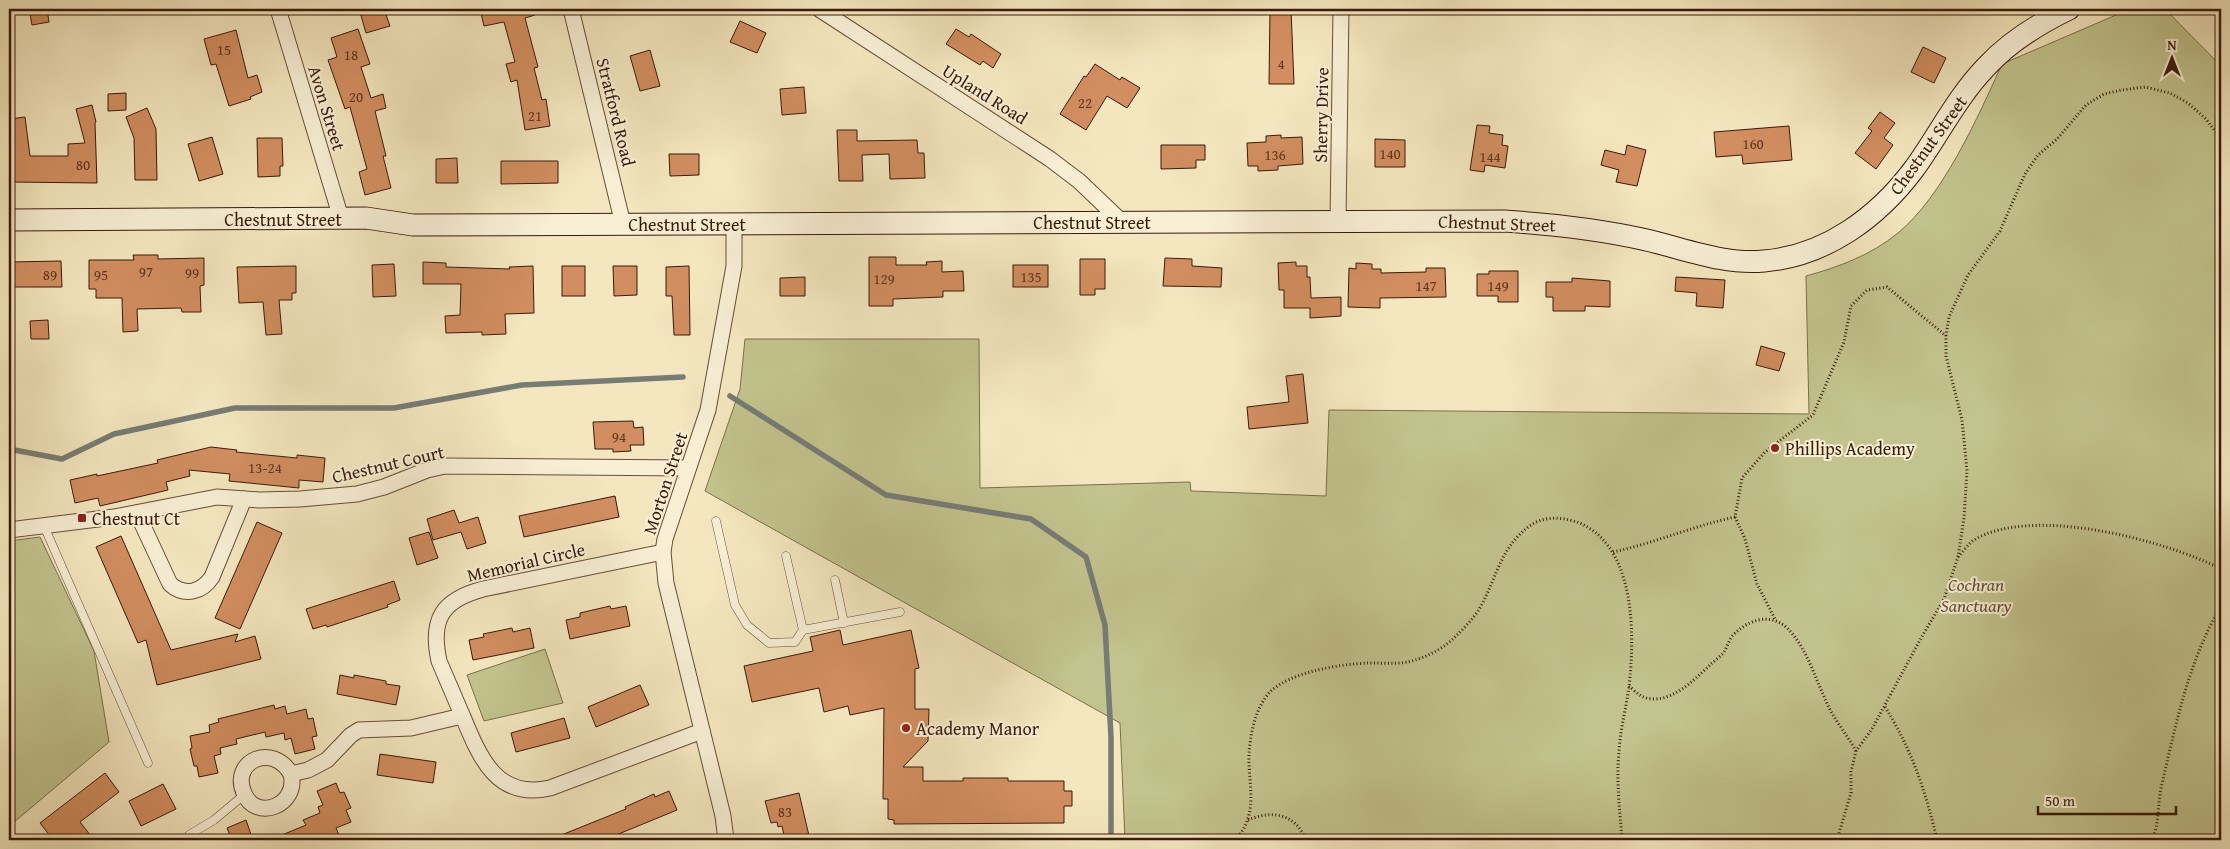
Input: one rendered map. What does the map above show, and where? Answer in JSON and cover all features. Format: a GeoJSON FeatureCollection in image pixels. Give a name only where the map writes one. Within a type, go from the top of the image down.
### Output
{"type":"FeatureCollection","features":[{"type":"Feature","properties":{"kind":"street","name":"Avon Street"},"geometry":{"type":"LineString","coordinates":[[278,9],[341,218]]}},
{"type":"Feature","properties":{"kind":"street","name":"Stratford Road"},"geometry":{"type":"LineString","coordinates":[[571,9],[624,224]]}},
{"type":"Feature","properties":{"kind":"street","name":"Upland Road"},"geometry":{"type":"LineString","coordinates":[[819,9],[1050,159],[1079,181],[1122,222]]}},
{"type":"Feature","properties":{"kind":"street","name":"Sherry Drive"},"geometry":{"type":"LineString","coordinates":[[1338,221],[1341,9]]}},
{"type":"Feature","properties":{"kind":"street","name":"Chestnut Street"},"geometry":{"type":"LineString","coordinates":[[9,220],[366,218],[413,225],[1471,221],[1560,225],[1620,235],[1724,259],[1765,261],[1817,249],[1842,237],[1892,197],[1986,67],[2022,36],[2069,9]]}},
{"type":"Feature","properties":{"kind":"street","name":"Morton Street"},"geometry":{"type":"LineString","coordinates":[[726,840],[723,816],[666,584],[663,552],[688,468],[708,410],[734,266],[734,224]]}},
{"type":"Feature","properties":{"kind":"street","name":"Chestnut Court"},"geometry":{"type":"LineString","coordinates":[[9,530],[138,513],[217,497],[300,500],[357,494],[384,487],[427,470],[445,466],[688,468]]}},
{"type":"Feature","properties":{"kind":"street"},"geometry":{"type":"LineString","coordinates":[[138,513],[170,584],[181,590],[194,592],[205,587],[212,577],[244,499]]}},
{"type":"Feature","properties":{"kind":"street","name":"Memorial Circle"},"geometry":{"type":"LineString","coordinates":[[663,552],[482,589],[452,601],[446,606],[437,626],[436,648],[439,661],[473,742],[488,768],[502,781],[520,789],[530,791],[550,788],[702,731]]}},
{"type":"Feature","properties":{"kind":"street"},"geometry":{"type":"LineString","coordinates":[[291,774],[308,770],[327,760],[351,735],[359,730],[411,728],[462,716]]}},
{"type":"Feature","properties":{"kind":"street"},"geometry":{"type":"LineString","coordinates":[[264,757],[275,758],[284,764],[291,774],[291,790],[286,799],[277,806],[267,808],[256,806],[244,795],[241,779],[245,768],[253,761],[264,757]]}},
{"type":"Feature","properties":{"kind":"lane"},"geometry":{"type":"LineString","coordinates":[[716,521],[735,605],[747,626],[770,643],[794,642],[803,630],[900,612]]}},
{"type":"Feature","properties":{"kind":"lane"},"geometry":{"type":"LineString","coordinates":[[44,526],[148,763]]}},
{"type":"Feature","properties":{"kind":"lane"},"geometry":{"type":"LineString","coordinates":[[786,556],[803,630]]}},
{"type":"Feature","properties":{"kind":"lane"},"geometry":{"type":"LineString","coordinates":[[835,580],[844,623]]}},
{"type":"Feature","properties":{"kind":"lane"},"geometry":{"type":"LineString","coordinates":[[189,840],[189,835],[214,820],[244,795]]}},
{"type":"Feature","properties":{"kind":"path"},"geometry":{"type":"LineString","coordinates":[[1837,840],[1852,794],[1852,772],[1856,750],[1872,729],[1944,599],[1958,557],[1965,509],[1967,471],[1962,420],[1946,356],[1946,336],[1949,317],[1968,275],[2000,231],[2025,174],[2038,155],[2057,139],[2086,105],[2104,94],[2145,87],[2170,93],[2188,103],[2206,119],[2221,139]]}},
{"type":"Feature","properties":{"kind":"path"},"geometry":{"type":"LineString","coordinates":[[1856,750],[1834,716],[1800,646],[1788,629],[1776,619],[1757,584],[1745,539],[1735,517],[1742,478],[1765,452],[1814,415],[1844,342],[1851,306],[1867,290],[1887,287],[1946,336]]}},
{"type":"Feature","properties":{"kind":"path"},"geometry":{"type":"LineString","coordinates":[[1612,552],[1643,546],[1710,522],[1735,517]]}},
{"type":"Feature","properties":{"kind":"path"},"geometry":{"type":"LineString","coordinates":[[1236,840],[1248,820],[1251,795],[1249,756],[1252,734],[1258,711],[1270,693],[1292,678],[1316,671],[1368,664],[1410,662],[1446,645],[1478,610],[1498,566],[1509,548],[1529,527],[1543,518],[1566,519],[1585,526],[1612,552],[1622,569],[1630,609],[1631,657],[1629,686],[1618,753],[1617,779],[1622,840]]}},
{"type":"Feature","properties":{"kind":"path"},"geometry":{"type":"LineString","coordinates":[[1958,557],[1972,541],[1987,534],[2018,527],[2036,526],[2077,528],[2126,536],[2190,555],[2221,569]]}},
{"type":"Feature","properties":{"kind":"path"},"geometry":{"type":"LineString","coordinates":[[2152,840],[2157,828],[2161,786],[2186,687],[2209,626],[2221,606]]}},
{"type":"Feature","properties":{"kind":"path"},"geometry":{"type":"LineString","coordinates":[[1629,686],[1641,696],[1655,698],[1669,696],[1682,690],[1723,652],[1732,637],[1743,626],[1758,619],[1776,619]]}},
{"type":"Feature","properties":{"kind":"path"},"geometry":{"type":"LineString","coordinates":[[1884,706],[1901,732],[1914,761],[1937,840]]}},
{"type":"Feature","properties":{"kind":"path"},"geometry":{"type":"LineString","coordinates":[[1248,820],[1262,814],[1275,814],[1292,820],[1306,840]]}},
{"type":"Feature","properties":{"kind":"green space","name":"Cochran Sanctuary"},"geometry":{"type":"Polygon","coordinates":[[[2130,9],[2165,9],[2221,66],[2221,840],[1125,840],[1120,723],[705,491],[740,389],[745,339],[979,339],[980,488],[1190,482],[1191,491],[1326,496],[1329,410],[1809,414],[1806,276],[1830,269],[1877,248],[1898,233],[1914,217],[1930,198],[1958,154],[2002,64],[2130,9]]]}},
{"type":"Feature","properties":{"kind":"green space"},"geometry":{"type":"Polygon","coordinates":[[[40,537],[94,651],[109,742],[13,823],[9,836],[9,541],[40,537]]]}},
{"type":"Feature","properties":{"kind":"green space"},"geometry":{"type":"Polygon","coordinates":[[[545,649],[563,703],[484,721],[467,675],[545,649]]]}},
{"type":"Feature","properties":{"kind":"building"},"geometry":{"type":"Polygon","coordinates":[[[29,9],[47,9],[49,22],[32,25],[29,9]]]}},
{"type":"Feature","properties":{"kind":"building"},"geometry":{"type":"Polygon","coordinates":[[[370,9],[384,9],[390,26],[366,33],[360,12],[370,9]]]}},
{"type":"Feature","properties":{"kind":"building"},"geometry":{"type":"Polygon","coordinates":[[[480,9],[534,9],[535,15],[525,18],[538,67],[534,68],[542,100],[546,99],[550,126],[525,130],[517,80],[511,82],[506,64],[515,62],[504,22],[484,26],[480,9]]]}},
{"type":"Feature","properties":{"kind":"building"},"geometry":{"type":"Polygon","coordinates":[[[1270,9],[1291,9],[1294,84],[1269,84],[1270,9]]]}},
{"type":"Feature","properties":{"kind":"building"},"geometry":{"type":"Polygon","coordinates":[[[740,21],[766,33],[757,53],[730,42],[740,21]]]}},
{"type":"Feature","properties":{"kind":"building"},"geometry":{"type":"Polygon","coordinates":[[[358,29],[370,64],[361,67],[371,98],[383,94],[386,108],[375,111],[386,156],[383,156],[391,188],[365,195],[359,172],[367,169],[350,107],[345,109],[328,60],[337,57],[331,38],[358,29]]]}},
{"type":"Feature","properties":{"kind":"building"},"geometry":{"type":"Polygon","coordinates":[[[956,29],[969,37],[971,34],[1001,54],[993,68],[983,61],[980,65],[946,44],[956,29]]]}},
{"type":"Feature","properties":{"kind":"building"},"geometry":{"type":"Polygon","coordinates":[[[236,30],[248,78],[257,75],[262,92],[250,97],[251,99],[229,106],[216,64],[211,65],[204,39],[236,30]]]}},
{"type":"Feature","properties":{"kind":"building"},"geometry":{"type":"Polygon","coordinates":[[[1923,47],[1946,58],[1934,83],[1911,72],[1923,47]]]}},
{"type":"Feature","properties":{"kind":"building"},"geometry":{"type":"Polygon","coordinates":[[[650,50],[660,86],[640,91],[630,56],[650,50]]]}},
{"type":"Feature","properties":{"kind":"building"},"geometry":{"type":"Polygon","coordinates":[[[1095,64],[1120,80],[1122,77],[1140,88],[1127,108],[1107,96],[1086,130],[1060,114],[1084,76],[1086,77],[1095,64]]]}},
{"type":"Feature","properties":{"kind":"building"},"geometry":{"type":"Polygon","coordinates":[[[804,87],[806,113],[782,115],[780,89],[804,87]]]}},
{"type":"Feature","properties":{"kind":"building"},"geometry":{"type":"Polygon","coordinates":[[[126,93],[126,110],[108,111],[108,94],[126,93]]]}},
{"type":"Feature","properties":{"kind":"building"},"geometry":{"type":"Polygon","coordinates":[[[92,105],[96,122],[97,183],[11,182],[11,178],[9,178],[9,149],[13,149],[9,119],[25,117],[30,156],[68,156],[68,144],[85,143],[76,109],[92,105]]]}},
{"type":"Feature","properties":{"kind":"building"},"geometry":{"type":"Polygon","coordinates":[[[147,108],[156,129],[157,180],[135,180],[134,138],[126,117],[147,108]]]}},
{"type":"Feature","properties":{"kind":"building"},"geometry":{"type":"Polygon","coordinates":[[[1880,112],[1895,123],[1884,138],[1893,145],[1876,169],[1855,153],[1872,131],[1868,128],[1880,112]]]}},
{"type":"Feature","properties":{"kind":"building"},"geometry":{"type":"Polygon","coordinates":[[[1477,125],[1490,126],[1489,133],[1503,135],[1502,145],[1508,146],[1505,168],[1485,165],[1484,172],[1470,170],[1477,125]]]}},
{"type":"Feature","properties":{"kind":"building"},"geometry":{"type":"Polygon","coordinates":[[[1789,126],[1792,160],[1743,164],[1742,155],[1716,157],[1714,132],[1789,126]]]}},
{"type":"Feature","properties":{"kind":"building"},"geometry":{"type":"Polygon","coordinates":[[[837,130],[857,130],[857,141],[917,140],[918,153],[924,153],[925,178],[890,179],[889,154],[862,155],[863,181],[839,181],[837,130]]]}},
{"type":"Feature","properties":{"kind":"building"},"geometry":{"type":"Polygon","coordinates":[[[1281,135],[1281,138],[1302,137],[1303,164],[1278,166],[1278,170],[1258,171],[1258,166],[1248,166],[1247,143],[1266,142],[1266,136],[1281,135]]]}},
{"type":"Feature","properties":{"kind":"building"},"geometry":{"type":"Polygon","coordinates":[[[212,137],[223,174],[199,181],[188,144],[212,137]]]}},
{"type":"Feature","properties":{"kind":"building"},"geometry":{"type":"Polygon","coordinates":[[[257,138],[282,138],[283,166],[280,166],[280,176],[258,177],[257,138]]]}},
{"type":"Feature","properties":{"kind":"building"},"geometry":{"type":"Polygon","coordinates":[[[1375,139],[1405,140],[1405,167],[1375,167],[1375,139]]]}},
{"type":"Feature","properties":{"kind":"building"},"geometry":{"type":"Polygon","coordinates":[[[1161,145],[1205,145],[1205,160],[1196,160],[1196,168],[1161,169],[1161,145]]]}},
{"type":"Feature","properties":{"kind":"building"},"geometry":{"type":"Polygon","coordinates":[[[1627,145],[1646,150],[1637,186],[1616,182],[1619,170],[1601,165],[1605,150],[1625,155],[1627,145]]]}},
{"type":"Feature","properties":{"kind":"building"},"geometry":{"type":"Polygon","coordinates":[[[669,154],[699,154],[699,175],[670,176],[669,154]]]}},
{"type":"Feature","properties":{"kind":"building"},"geometry":{"type":"Polygon","coordinates":[[[457,158],[458,183],[436,183],[436,159],[457,158]]]}},
{"type":"Feature","properties":{"kind":"building"},"geometry":{"type":"Polygon","coordinates":[[[501,161],[558,161],[558,183],[501,184],[501,161]]]}},
{"type":"Feature","properties":{"kind":"building"},"geometry":{"type":"Polygon","coordinates":[[[133,255],[158,255],[158,259],[204,258],[204,285],[200,286],[201,312],[182,312],[181,308],[137,309],[138,331],[123,332],[122,298],[96,298],[96,289],[89,289],[89,260],[134,260],[133,255]]]}},
{"type":"Feature","properties":{"kind":"building"},"geometry":{"type":"Polygon","coordinates":[[[869,257],[896,257],[896,265],[927,265],[926,262],[942,261],[942,272],[963,271],[964,291],[943,291],[943,297],[893,299],[893,306],[869,306],[869,257]]]}},
{"type":"Feature","properties":{"kind":"building"},"geometry":{"type":"Polygon","coordinates":[[[1165,258],[1192,259],[1192,266],[1222,268],[1221,287],[1163,286],[1165,258]]]}},
{"type":"Feature","properties":{"kind":"building"},"geometry":{"type":"Polygon","coordinates":[[[1080,259],[1105,259],[1105,289],[1095,289],[1095,295],[1080,295],[1080,259]]]}},
{"type":"Feature","properties":{"kind":"building"},"geometry":{"type":"Polygon","coordinates":[[[61,261],[62,287],[9,287],[9,262],[61,261]]]}},
{"type":"Feature","properties":{"kind":"building"},"geometry":{"type":"Polygon","coordinates":[[[423,262],[446,263],[446,267],[510,269],[509,267],[533,266],[534,313],[505,314],[506,334],[482,335],[482,332],[446,333],[445,316],[460,315],[461,284],[423,284],[423,262]]]}},
{"type":"Feature","properties":{"kind":"building"},"geometry":{"type":"Polygon","coordinates":[[[1296,262],[1296,266],[1307,266],[1307,277],[1310,277],[1311,298],[1341,297],[1341,316],[1310,318],[1310,308],[1284,308],[1284,290],[1279,290],[1278,263],[1296,262]]]}},
{"type":"Feature","properties":{"kind":"building"},"geometry":{"type":"Polygon","coordinates":[[[1356,263],[1372,264],[1372,269],[1381,269],[1381,273],[1426,272],[1426,268],[1445,268],[1446,297],[1380,298],[1380,308],[1348,307],[1349,268],[1356,269],[1356,263]]]}},
{"type":"Feature","properties":{"kind":"building"},"geometry":{"type":"Polygon","coordinates":[[[394,264],[396,296],[373,297],[372,265],[394,264]]]}},
{"type":"Feature","properties":{"kind":"building"},"geometry":{"type":"Polygon","coordinates":[[[1013,265],[1048,265],[1048,287],[1013,287],[1013,265]]]}},
{"type":"Feature","properties":{"kind":"building"},"geometry":{"type":"Polygon","coordinates":[[[296,266],[296,293],[292,293],[292,300],[279,300],[282,334],[266,335],[263,302],[239,303],[237,267],[296,266]]]}},
{"type":"Feature","properties":{"kind":"building"},"geometry":{"type":"Polygon","coordinates":[[[562,266],[585,266],[585,296],[562,296],[562,266]]]}},
{"type":"Feature","properties":{"kind":"building"},"geometry":{"type":"Polygon","coordinates":[[[613,266],[637,266],[637,295],[614,296],[613,266]]]}},
{"type":"Feature","properties":{"kind":"building"},"geometry":{"type":"Polygon","coordinates":[[[689,266],[690,335],[674,335],[672,296],[666,296],[666,267],[689,266]]]}},
{"type":"Feature","properties":{"kind":"building"},"geometry":{"type":"Polygon","coordinates":[[[1489,271],[1518,271],[1518,302],[1498,302],[1498,296],[1477,296],[1477,274],[1489,274],[1489,271]]]}},
{"type":"Feature","properties":{"kind":"building"},"geometry":{"type":"Polygon","coordinates":[[[805,277],[805,296],[780,296],[780,278],[805,277]]]}},
{"type":"Feature","properties":{"kind":"building"},"geometry":{"type":"Polygon","coordinates":[[[1676,277],[1725,280],[1723,308],[1696,306],[1697,293],[1675,291],[1676,277]]]}},
{"type":"Feature","properties":{"kind":"building"},"geometry":{"type":"Polygon","coordinates":[[[1572,278],[1610,281],[1610,307],[1585,306],[1585,311],[1553,311],[1553,297],[1546,297],[1546,282],[1572,282],[1572,278]]]}},
{"type":"Feature","properties":{"kind":"building"},"geometry":{"type":"Polygon","coordinates":[[[48,320],[49,339],[31,339],[30,321],[48,320]]]}},
{"type":"Feature","properties":{"kind":"building"},"geometry":{"type":"Polygon","coordinates":[[[1761,346],[1785,353],[1779,371],[1756,365],[1761,346]]]}},
{"type":"Feature","properties":{"kind":"building"},"geometry":{"type":"Polygon","coordinates":[[[1303,374],[1308,423],[1249,429],[1247,407],[1289,402],[1286,376],[1303,374]]]}},
{"type":"Feature","properties":{"kind":"building"},"geometry":{"type":"Polygon","coordinates":[[[633,421],[634,428],[643,427],[644,445],[630,445],[631,451],[613,452],[613,449],[595,449],[593,422],[633,421]]]}},
{"type":"Feature","properties":{"kind":"building"},"geometry":{"type":"Polygon","coordinates":[[[211,447],[237,450],[236,452],[297,458],[297,455],[325,458],[323,482],[299,480],[299,488],[229,481],[230,474],[189,470],[190,476],[166,482],[168,490],[100,506],[98,498],[75,503],[70,480],[158,463],[157,460],[211,447]]]}},
{"type":"Feature","properties":{"kind":"building"},"geometry":{"type":"Polygon","coordinates":[[[615,496],[619,517],[524,537],[519,516],[615,496]]]}},
{"type":"Feature","properties":{"kind":"building"},"geometry":{"type":"Polygon","coordinates":[[[454,510],[459,523],[478,517],[486,543],[467,549],[461,532],[433,540],[427,519],[454,510]]]}},
{"type":"Feature","properties":{"kind":"building"},"geometry":{"type":"Polygon","coordinates":[[[257,522],[282,533],[240,629],[215,618],[257,522]]]}},
{"type":"Feature","properties":{"kind":"building"},"geometry":{"type":"Polygon","coordinates":[[[429,532],[438,558],[417,565],[409,538],[429,532]]]}},
{"type":"Feature","properties":{"kind":"building"},"geometry":{"type":"Polygon","coordinates":[[[121,536],[171,650],[238,634],[235,642],[255,636],[261,659],[157,685],[146,640],[138,643],[96,547],[121,536]]]}},
{"type":"Feature","properties":{"kind":"building"},"geometry":{"type":"Polygon","coordinates":[[[394,581],[400,600],[387,605],[388,607],[327,627],[326,625],[313,629],[306,609],[394,581]]]}},
{"type":"Feature","properties":{"kind":"building"},"geometry":{"type":"Polygon","coordinates":[[[610,606],[611,609],[626,606],[630,626],[570,639],[566,620],[580,617],[580,613],[610,606]]]}},
{"type":"Feature","properties":{"kind":"building"},"geometry":{"type":"Polygon","coordinates":[[[512,628],[513,632],[530,628],[534,648],[473,660],[469,640],[484,637],[483,634],[512,628]]]}},
{"type":"Feature","properties":{"kind":"building","name":"Academy Manor"},"geometry":{"type":"Polygon","coordinates":[[[840,630],[843,645],[911,630],[919,668],[915,669],[915,709],[929,709],[928,741],[903,767],[923,767],[923,781],[963,781],[963,778],[1008,778],[1008,781],[1064,781],[1064,791],[1072,791],[1072,806],[1064,806],[1064,823],[894,824],[894,820],[888,819],[888,799],[883,799],[884,708],[850,715],[848,706],[824,712],[819,688],[752,702],[744,666],[813,651],[810,637],[840,630]]]}},
{"type":"Feature","properties":{"kind":"building"},"geometry":{"type":"Polygon","coordinates":[[[340,675],[354,678],[354,675],[386,681],[386,684],[400,686],[396,705],[337,694],[340,675]]]}},
{"type":"Feature","properties":{"kind":"building"},"geometry":{"type":"Polygon","coordinates":[[[640,685],[649,705],[596,727],[588,707],[640,685]]]}},
{"type":"Feature","properties":{"kind":"building"},"geometry":{"type":"Polygon","coordinates":[[[274,705],[275,709],[285,706],[287,714],[306,709],[308,719],[313,718],[317,736],[312,737],[315,749],[295,754],[291,738],[285,740],[284,733],[266,737],[265,732],[236,739],[237,744],[220,748],[221,754],[214,756],[218,773],[199,777],[190,749],[192,748],[190,736],[210,732],[209,725],[219,722],[218,719],[274,705]]]}},
{"type":"Feature","properties":{"kind":"building"},"geometry":{"type":"Polygon","coordinates":[[[564,718],[570,738],[516,752],[511,733],[564,718]]]}},
{"type":"Feature","properties":{"kind":"building"},"geometry":{"type":"Polygon","coordinates":[[[380,754],[436,762],[433,783],[377,775],[380,754]]]}},
{"type":"Feature","properties":{"kind":"building"},"geometry":{"type":"Polygon","coordinates":[[[105,773],[119,792],[80,822],[94,840],[53,840],[40,823],[105,773]]]}},
{"type":"Feature","properties":{"kind":"building"},"geometry":{"type":"Polygon","coordinates":[[[336,783],[340,793],[344,792],[351,808],[346,810],[351,822],[336,828],[341,840],[270,840],[306,825],[303,820],[320,813],[318,807],[323,805],[317,791],[336,783]]]}},
{"type":"Feature","properties":{"kind":"building"},"geometry":{"type":"Polygon","coordinates":[[[163,784],[176,809],[141,826],[129,801],[163,784]]]}},
{"type":"Feature","properties":{"kind":"building"},"geometry":{"type":"Polygon","coordinates":[[[669,791],[677,810],[604,840],[549,840],[626,809],[625,807],[654,794],[655,797],[669,791]]]}},
{"type":"Feature","properties":{"kind":"building"},"geometry":{"type":"Polygon","coordinates":[[[799,793],[810,840],[785,840],[782,826],[778,827],[777,822],[771,823],[765,801],[799,793]]]}},
{"type":"Feature","properties":{"kind":"building"},"geometry":{"type":"Polygon","coordinates":[[[246,820],[253,840],[232,840],[227,828],[246,820]]]}},
{"type":"Feature","properties":{"kind":"waterway"},"geometry":{"type":"LineString","coordinates":[[9,449],[62,459],[114,434],[235,408],[394,408],[522,385],[683,377]]}},
{"type":"Feature","properties":{"kind":"waterway"},"geometry":{"type":"LineString","coordinates":[[730,396],[886,495],[1031,519],[1086,557],[1105,625],[1111,737],[1111,840]]}},
{"type":"Feature","properties":{"kind":"place","name":"Phillips Academy"},"geometry":{"type":"Point","coordinates":[1775,448]}},
{"type":"Feature","properties":{"kind":"place","name":"Chestnut Ct"},"geometry":{"type":"Point","coordinates":[82,518]}},
{"type":"Feature","properties":{"kind":"place","name":"Academy Manor"},"geometry":{"type":"Point","coordinates":[906,728]}}]}
